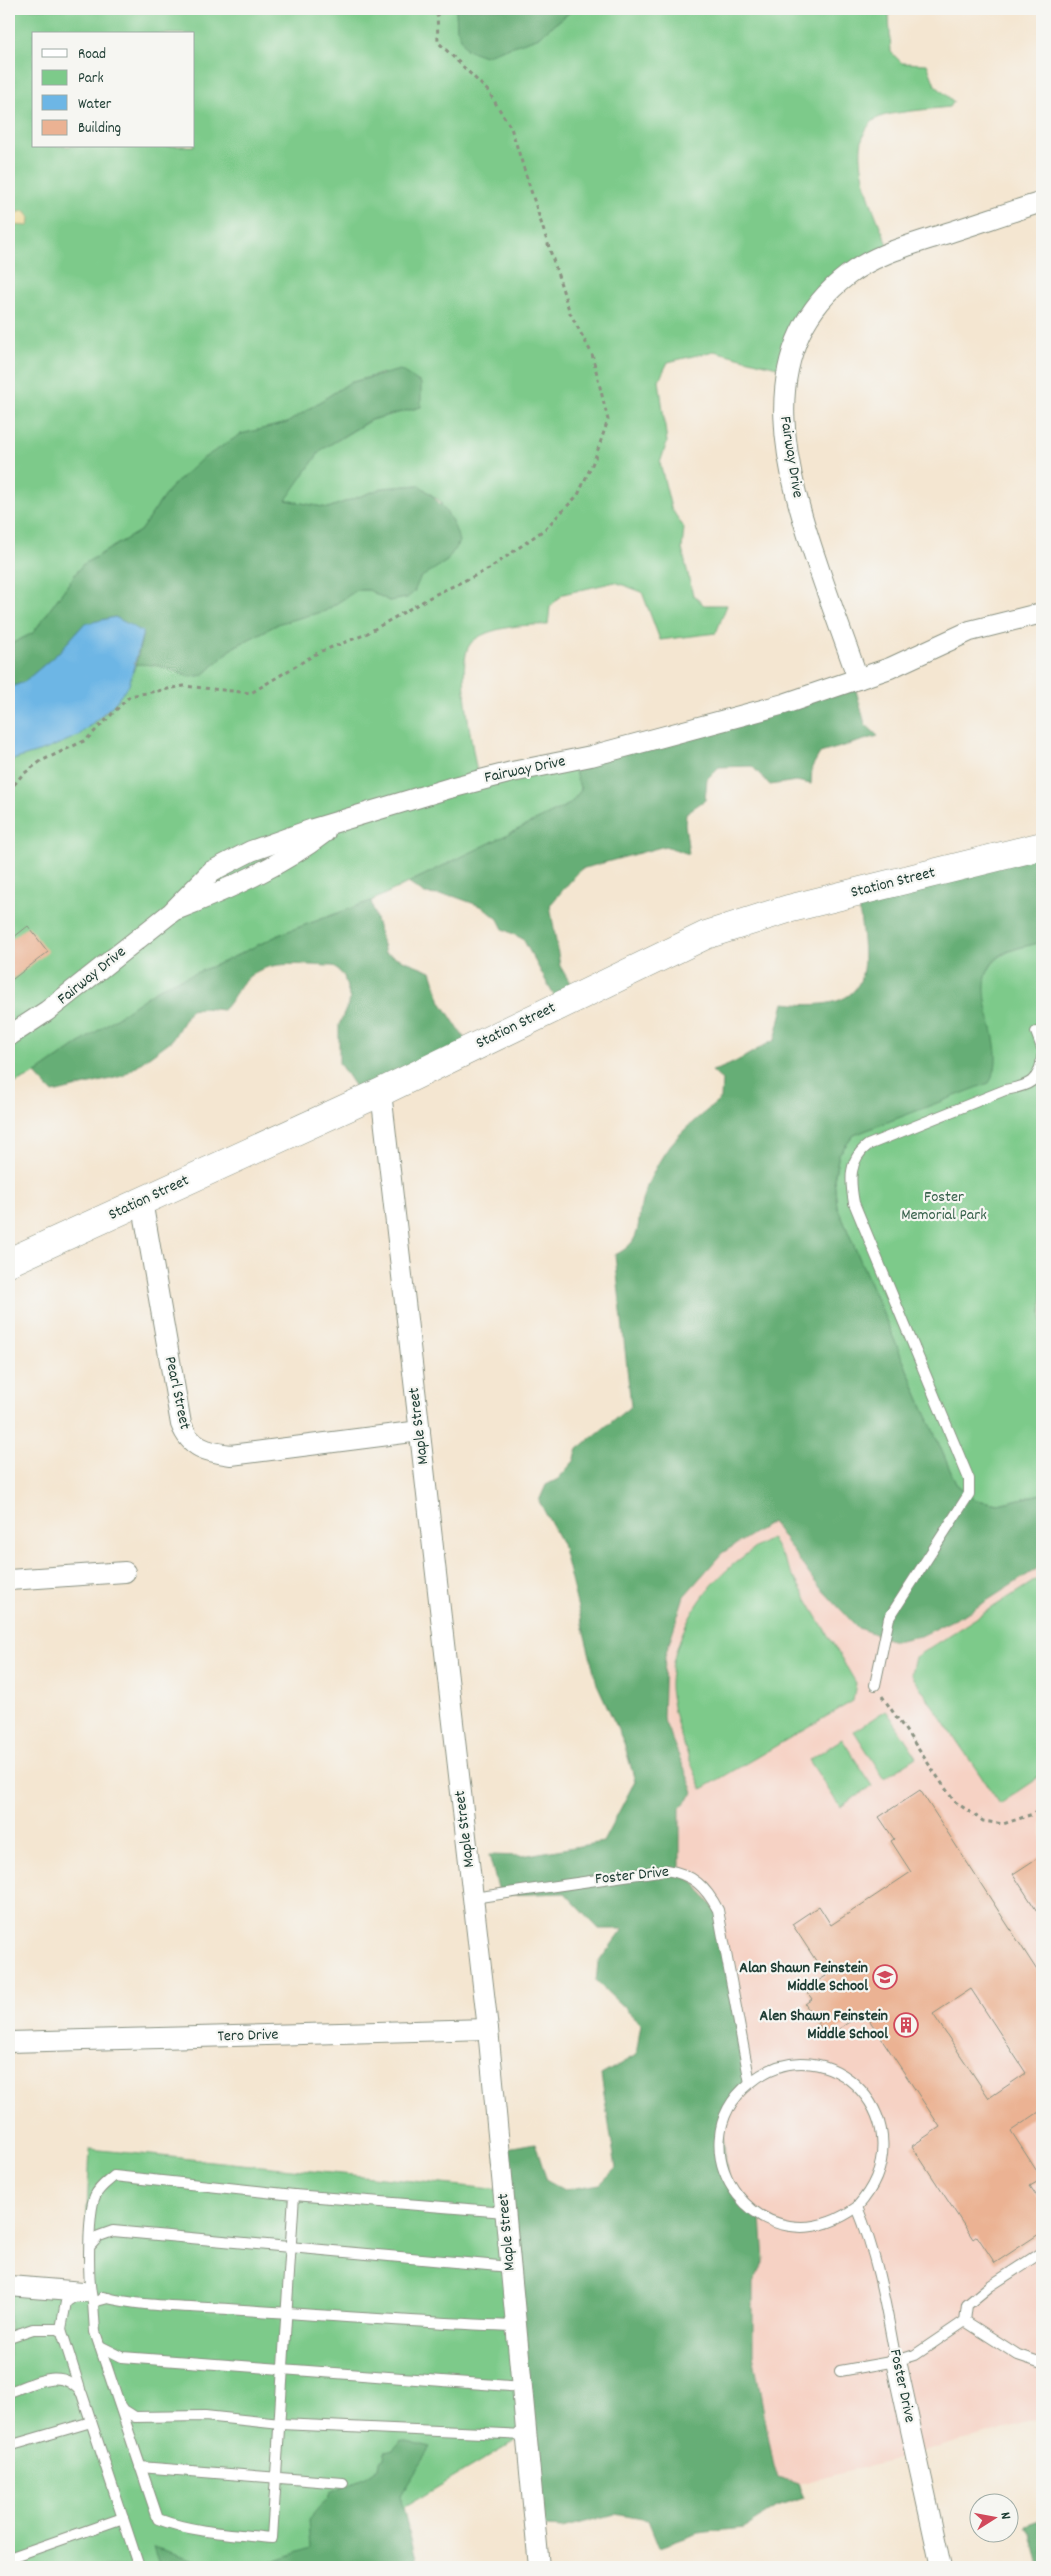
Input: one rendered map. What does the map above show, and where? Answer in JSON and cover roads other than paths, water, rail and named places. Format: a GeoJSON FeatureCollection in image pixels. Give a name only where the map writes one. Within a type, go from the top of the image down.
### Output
{"type":"FeatureCollection","features":[{"type":"Feature","properties":{"kind":"street","name":"Fairway Drive"},"geometry":{"type":"LineString","coordinates":[[858,679],[810,543],[790,468],[783,430],[784,393],[791,355],[805,324],[825,297],[848,275],[877,258],[1042,202]]}},
{"type":"Feature","properties":{"kind":"street","name":"Fairway Drive"},"geometry":{"type":"LineString","coordinates":[[9,1036],[47,1011],[172,912],[226,890],[264,871],[316,838],[337,822],[450,788],[512,772],[591,756],[784,704],[890,668],[970,631],[1042,613]]}},
{"type":"Feature","properties":{"kind":"street","name":"Station Street"},"geometry":{"type":"LineString","coordinates":[[9,1262],[381,1092],[706,935],[788,909],[1042,846]]}},
{"type":"Feature","properties":{"kind":"street","name":"Maple Street"},"geometry":{"type":"LineString","coordinates":[[381,1092],[488,2029],[539,2567]]}},
{"type":"Feature","properties":{"kind":"street","name":"Pearl Street"},"geometry":{"type":"LineString","coordinates":[[142,1201],[181,1424],[184,1433],[195,1446],[206,1451],[231,1455],[420,1431]]}},
{"type":"Feature","properties":{"kind":"street"},"geometry":{"type":"LineString","coordinates":[[9,1580],[125,1572]]}},
{"type":"Feature","properties":{"kind":"street","name":"Tero Drive"},"geometry":{"type":"LineString","coordinates":[[9,2042],[488,2029]]}},
{"type":"Feature","properties":{"kind":"street"},"geometry":{"type":"LineString","coordinates":[[9,2286],[88,2296]]}},
{"type":"Feature","properties":{"kind":"street","name":"Foster Drive"},"geometry":{"type":"LineString","coordinates":[[896,2361],[941,2567]]}},
{"type":"Feature","properties":{"kind":"lane"},"geometry":{"type":"LineString","coordinates":[[1036,1032],[1042,1048]]}},
{"type":"Feature","properties":{"kind":"lane"},"geometry":{"type":"LineString","coordinates":[[875,1685],[889,1618],[969,1494],[969,1479],[854,1203],[851,1170],[857,1154],[868,1145],[1006,1090],[1026,1086],[1041,1071],[1042,1057]]}},
{"type":"Feature","properties":{"kind":"lane","name":"Foster Drive"},"geometry":{"type":"LineString","coordinates":[[473,1898],[666,1870],[682,1872],[697,1880],[709,1893],[718,1910],[750,2083]]}},
{"type":"Feature","properties":{"kind":"lane"},"geometry":{"type":"LineString","coordinates":[[805,2064],[830,2069],[858,2086],[877,2114],[884,2147],[877,2180],[857,2207],[843,2217],[827,2224],[810,2228],[792,2228],[760,2216],[735,2192],[726,2177],[720,2143],[723,2126],[729,2110],[738,2095],[750,2083],[764,2073],[780,2067],[805,2064]]}},
{"type":"Feature","properties":{"kind":"lane"},"geometry":{"type":"LineString","coordinates":[[294,2195],[288,2313],[272,2538],[176,2526],[158,2519],[95,2332],[88,2296],[87,2261],[95,2196],[103,2184],[114,2176],[294,2195],[505,2212]]}},
{"type":"Feature","properties":{"kind":"lane","name":"Foster Drive"},"geometry":{"type":"LineString","coordinates":[[857,2207],[870,2239],[879,2272],[896,2361]]}},
{"type":"Feature","properties":{"kind":"lane"},"geometry":{"type":"LineString","coordinates":[[90,2246],[98,2236],[113,2231],[510,2267]]}},
{"type":"Feature","properties":{"kind":"lane"},"geometry":{"type":"LineString","coordinates":[[840,2371],[896,2361],[915,2355],[965,2321],[967,2305],[990,2286],[1042,2252]]}},
{"type":"Feature","properties":{"kind":"lane"},"geometry":{"type":"LineString","coordinates":[[139,2567],[61,2329],[66,2302],[88,2296],[442,2324],[516,2326]]}},
{"type":"Feature","properties":{"kind":"lane"},"geometry":{"type":"LineString","coordinates":[[965,2321],[1018,2354],[1042,2363]]}},
{"type":"Feature","properties":{"kind":"lane"},"geometry":{"type":"LineString","coordinates":[[9,2336],[33,2329],[61,2329]]}},
{"type":"Feature","properties":{"kind":"lane"},"geometry":{"type":"LineString","coordinates":[[100,2346],[122,2357],[522,2387]]}},
{"type":"Feature","properties":{"kind":"lane"},"geometry":{"type":"LineString","coordinates":[[9,2392],[55,2377],[64,2378],[76,2386],[82,2394]]}},
{"type":"Feature","properties":{"kind":"lane"},"geometry":{"type":"LineString","coordinates":[[118,2402],[124,2410],[136,2417],[205,2416],[280,2424],[526,2435]]}},
{"type":"Feature","properties":{"kind":"lane"},"geometry":{"type":"LineString","coordinates":[[9,2446],[91,2422]]}},
{"type":"Feature","properties":{"kind":"lane"},"geometry":{"type":"LineString","coordinates":[[140,2468],[343,2483]]}},
{"type":"Feature","properties":{"kind":"lane"},"geometry":{"type":"LineString","coordinates":[[9,2558],[123,2518]]}},
{"type":"Feature","properties":{"kind":"water"},"geometry":{"type":"Polygon","coordinates":[[[115,617],[143,632],[129,685],[114,704],[78,736],[45,750],[9,761],[9,688],[24,682],[58,653],[84,624],[115,617]]]}},
{"type":"Feature","properties":{"kind":"place","name":"Alan Shawn Feinstein Middle School"},"geometry":{"type":"Point","coordinates":[885,1977]}},
{"type":"Feature","properties":{"kind":"place","name":"Alen Shawn Feinstein Middle School"},"geometry":{"type":"Point","coordinates":[906,2025]}},
{"type":"Feature","properties":{"kind":"park label","name":"Foster Memorial Park"},"geometry":{"type":"Point","coordinates":[944,1206]}}]}
